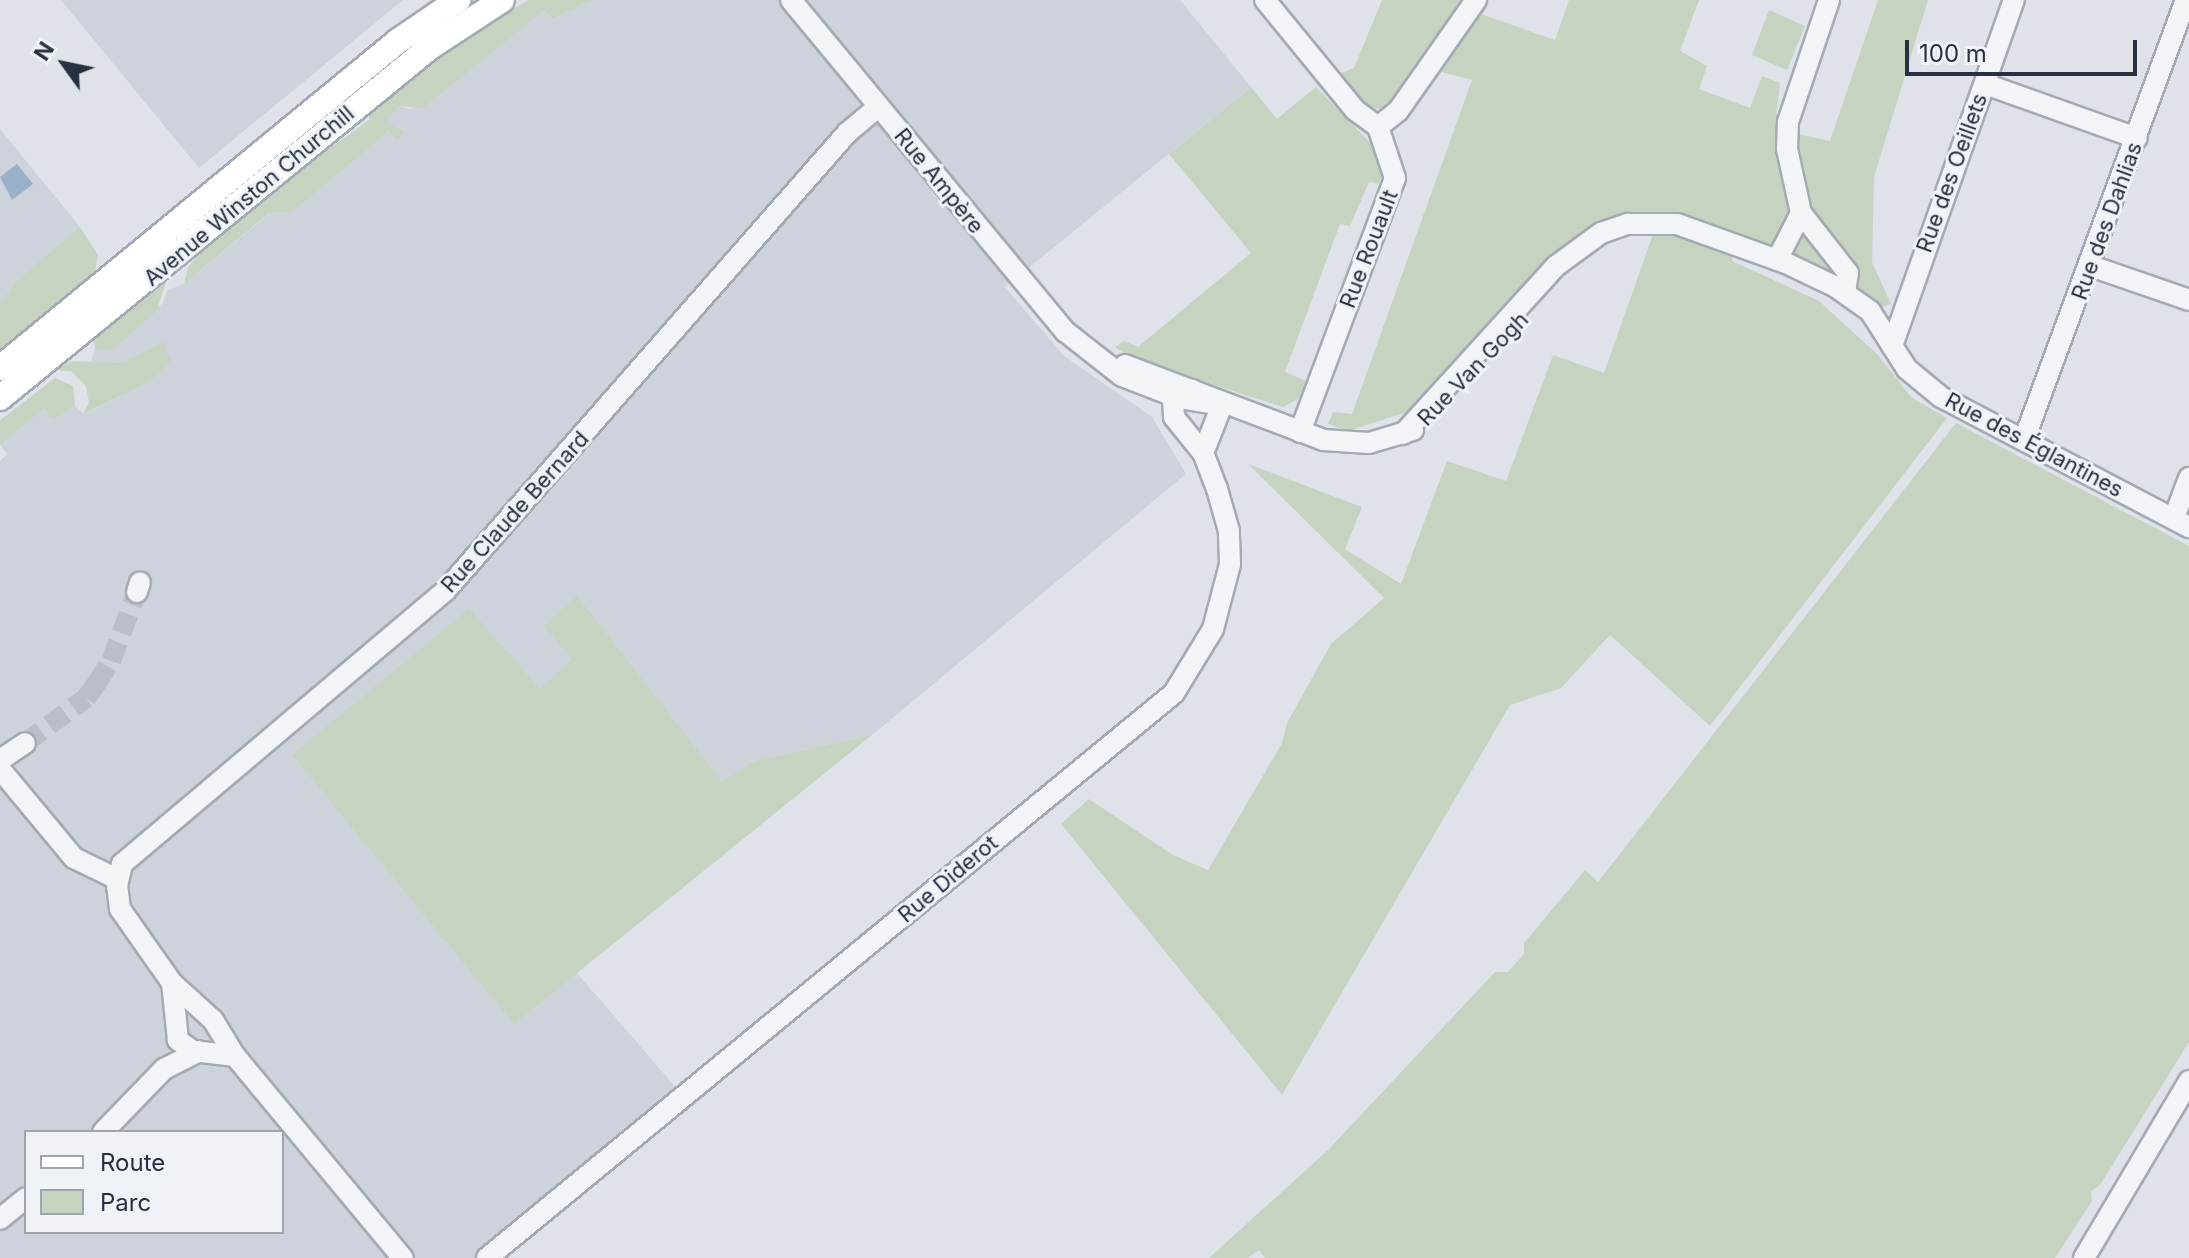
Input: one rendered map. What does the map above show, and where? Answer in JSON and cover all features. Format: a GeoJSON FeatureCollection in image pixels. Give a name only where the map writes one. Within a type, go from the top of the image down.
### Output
{"type":"FeatureCollection","features":[{"type":"Feature","properties":{"kind":"main road","name":"Avenue Winston Churchill"},"geometry":{"type":"LineString","coordinates":[[0,368],[398,41],[458,0]]}},
{"type":"Feature","properties":{"kind":"main road","name":"Avenue Winston Churchill"},"geometry":{"type":"LineString","coordinates":[[0,398],[435,43],[502,0]]}},
{"type":"Feature","properties":{"kind":"street","name":"Rue Ampère"},"geometry":{"type":"LineString","coordinates":[[791,0],[1027,287],[1095,355],[1182,393],[1346,444],[1403,434]]}},
{"type":"Feature","properties":{"kind":"street"},"geometry":{"type":"LineString","coordinates":[[1265,0],[1355,110],[1378,127],[1398,111],[1476,0]]}},
{"type":"Feature","properties":{"kind":"street"},"geometry":{"type":"LineString","coordinates":[[1829,0],[1788,122],[1787,149],[1801,213],[1848,273],[1845,293]]}},
{"type":"Feature","properties":{"kind":"street","name":"Rue des Oeillets"},"geometry":{"type":"LineString","coordinates":[[1892,346],[2014,0]]}},
{"type":"Feature","properties":{"kind":"street","name":"Rue des Dahlias"},"geometry":{"type":"LineString","coordinates":[[2024,440],[2091,266],[2186,0]]}},
{"type":"Feature","properties":{"kind":"street"},"geometry":{"type":"LineString","coordinates":[[1985,84],[2137,138]]}},
{"type":"Feature","properties":{"kind":"street","name":"Rue Claude Bernard"},"geometry":{"type":"LineString","coordinates":[[117,879],[134,850],[461,575],[844,137],[878,107]]}},
{"type":"Feature","properties":{"kind":"street","name":"Rue Rouault"},"geometry":{"type":"LineString","coordinates":[[1300,432],[1395,178],[1378,127]]}},
{"type":"Feature","properties":{"kind":"street"},"geometry":{"type":"LineString","coordinates":[[1777,260],[1801,213]]}},
{"type":"Feature","properties":{"kind":"street","name":"Rue Van Gogh"},"geometry":{"type":"LineString","coordinates":[[1403,434],[1556,266],[1601,233],[1650,221],[1687,227],[1777,260],[1845,293],[1870,311],[1892,346]]}},
{"type":"Feature","properties":{"kind":"street"},"geometry":{"type":"LineString","coordinates":[[2091,266],[2189,300]]}},
{"type":"Feature","properties":{"kind":"street","name":"Rue des Églantines"},"geometry":{"type":"LineString","coordinates":[[1892,346],[1933,392],[2181,522]]}},
{"type":"Feature","properties":{"kind":"street","name":"Rue Diderot"},"geometry":{"type":"LineString","coordinates":[[487,1258],[1174,693],[1213,629],[1230,564],[1229,531],[1203,453],[1174,417],[1182,393]]}},
{"type":"Feature","properties":{"kind":"street"},"geometry":{"type":"LineString","coordinates":[[1203,453],[1222,405]]}},
{"type":"Feature","properties":{"kind":"street"},"geometry":{"type":"LineString","coordinates":[[2181,522],[2189,478]]}},
{"type":"Feature","properties":{"kind":"street"},"geometry":{"type":"LineString","coordinates":[[0,760],[25,743]]}},
{"type":"Feature","properties":{"kind":"street"},"geometry":{"type":"LineString","coordinates":[[0,769],[74,858],[117,879],[124,917],[172,983],[212,1020],[235,1056],[403,1258]]}},
{"type":"Feature","properties":{"kind":"street"},"geometry":{"type":"LineString","coordinates":[[172,983],[182,1045],[235,1056]]}},
{"type":"Feature","properties":{"kind":"street"},"geometry":{"type":"LineString","coordinates":[[164,1069],[177,1029],[188,1012],[212,1020]]}},
{"type":"Feature","properties":{"kind":"street"},"geometry":{"type":"LineString","coordinates":[[105,1130],[164,1069],[213,1042],[212,1020]]}},
{"type":"Feature","properties":{"kind":"street"},"geometry":{"type":"LineString","coordinates":[[2084,1258],[2189,1082]]}},
{"type":"Feature","properties":{"kind":"street"},"geometry":{"type":"LineString","coordinates":[[0,1219],[24,1200]]}},
{"type":"Feature","properties":{"kind":"shaded area"},"geometry":{"type":"Polygon","coordinates":[[[61,0],[403,0],[199,168],[61,0]]]}},
{"type":"Feature","properties":{"kind":"shaded area"},"geometry":{"type":"Polygon","coordinates":[[[591,0],[1180,0],[1251,87],[1005,287],[1064,356],[1152,417],[1186,474],[872,735],[754,761],[722,781],[577,595],[573,659],[540,689],[293,756],[514,1023],[577,973],[684,1097],[487,1258],[0,1258],[0,461],[7,454],[0,445],[44,407],[53,418],[75,406],[84,414],[149,382],[171,361],[163,341],[123,363],[91,362],[95,349],[162,304],[168,290],[184,284],[270,213],[292,212],[389,131],[397,139],[405,132],[385,121],[399,106],[411,109],[544,10],[553,19],[591,0]]]}},
{"type":"Feature","properties":{"kind":"shaded area"},"geometry":{"type":"Polygon","coordinates":[[[0,129],[80,227],[15,282],[0,303],[0,129]]]}},
{"type":"Feature","properties":{"kind":"green space"},"geometry":{"type":"Polygon","coordinates":[[[528,0],[591,0],[553,19],[544,10],[423,108],[399,106],[386,121],[405,132],[397,140],[389,131],[292,212],[269,213],[184,284],[188,267],[229,223],[370,119],[366,110],[426,60],[528,0]]]}},
{"type":"Feature","properties":{"kind":"green space"},"geometry":{"type":"Polygon","coordinates":[[[1382,0],[1466,0],[1400,97],[1379,109],[1365,104],[1339,74],[1354,68],[1382,0]]]}},
{"type":"Feature","properties":{"kind":"green space"},"geometry":{"type":"Polygon","coordinates":[[[1569,0],[1699,0],[1680,51],[1707,66],[1699,89],[1750,108],[1762,76],[1780,83],[1776,114],[1799,134],[1830,141],[1878,0],[1928,0],[1874,177],[1872,262],[1891,304],[1870,311],[1734,245],[1732,261],[1819,301],[1877,354],[1912,398],[1947,418],[1710,726],[1610,635],[1561,688],[1510,705],[1282,1095],[1061,824],[1089,799],[1173,855],[1208,870],[1282,743],[1287,723],[1331,644],[1384,598],[1248,464],[1362,507],[1345,549],[1401,584],[1447,461],[1506,481],[1553,355],[1604,373],[1657,223],[1602,233],[1417,409],[1348,431],[1328,424],[1333,412],[1352,414],[1472,80],[1438,71],[1478,13],[1555,40],[1569,0]]]}},
{"type":"Feature","properties":{"kind":"green space"},"geometry":{"type":"Polygon","coordinates":[[[1769,10],[1805,26],[1787,70],[1752,55],[1769,10]]]}},
{"type":"Feature","properties":{"kind":"green space"},"geometry":{"type":"Polygon","coordinates":[[[1251,87],[1277,119],[1316,87],[1386,159],[1379,184],[1369,182],[1350,226],[1340,224],[1285,372],[1308,382],[1298,399],[1283,407],[1131,358],[1115,347],[1124,341],[1138,347],[1251,253],[1169,154],[1251,87]]]}},
{"type":"Feature","properties":{"kind":"green space"},"geometry":{"type":"Polygon","coordinates":[[[80,227],[98,255],[93,279],[0,358],[0,303],[15,282],[80,227]]]}},
{"type":"Feature","properties":{"kind":"green space"},"geometry":{"type":"Polygon","coordinates":[[[169,273],[157,310],[112,350],[95,349],[93,336],[169,273]]]}},
{"type":"Feature","properties":{"kind":"green space"},"geometry":{"type":"Polygon","coordinates":[[[163,341],[171,361],[149,382],[83,414],[89,402],[86,386],[71,371],[53,370],[74,361],[123,363],[163,341]]]}},
{"type":"Feature","properties":{"kind":"green space"},"geometry":{"type":"Polygon","coordinates":[[[55,378],[73,386],[75,406],[53,419],[44,408],[0,445],[0,420],[55,378]]]}},
{"type":"Feature","properties":{"kind":"green space"},"geometry":{"type":"Polygon","coordinates":[[[1956,423],[2189,546],[2189,1042],[2100,1185],[2091,1191],[2092,1201],[2055,1258],[1265,1258],[1259,1250],[1248,1258],[1209,1258],[1328,1150],[1495,972],[1508,972],[1524,954],[1524,943],[1585,870],[1598,882],[1956,423]]]}},
{"type":"Feature","properties":{"kind":"green space"},"geometry":{"type":"Polygon","coordinates":[[[577,595],[722,781],[754,761],[872,735],[514,1024],[292,755],[469,609],[540,689],[572,659],[544,626],[577,595]]]}},
{"type":"Feature","properties":{"kind":"water"},"geometry":{"type":"Polygon","coordinates":[[[17,164],[33,184],[12,200],[0,177],[17,164]]]}},
{"type":"Feature","properties":{"kind":"tunnel"},"geometry":{"type":"LineString","coordinates":[[25,743],[86,698],[111,661],[137,592]]}}]}
